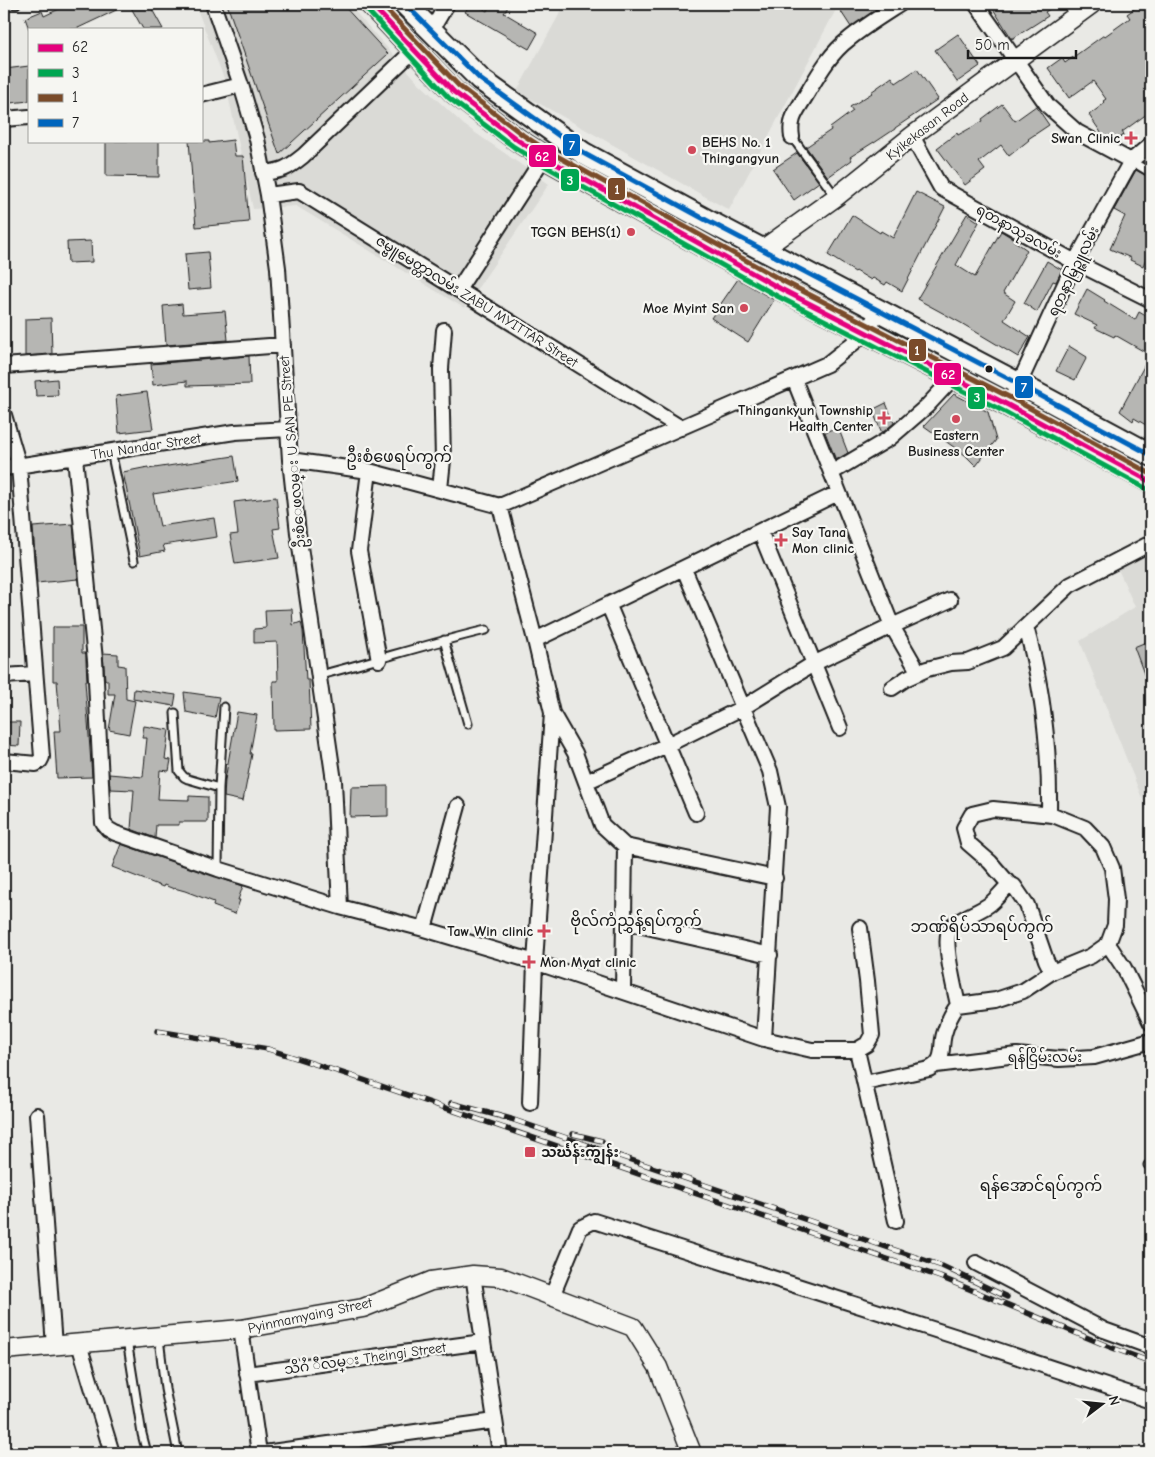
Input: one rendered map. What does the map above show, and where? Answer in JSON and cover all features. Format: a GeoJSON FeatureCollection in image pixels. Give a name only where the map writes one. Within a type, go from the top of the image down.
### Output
{"type":"FeatureCollection","features":[{"type":"Feature","properties":{"kind":"main road"},"geometry":{"type":"LineString","coordinates":[[371,4],[454,92],[544,157],[752,273],[1008,405],[1151,482]]}},
{"type":"Feature","properties":{"kind":"main road"},"geometry":{"type":"LineString","coordinates":[[405,4],[480,79],[583,153],[1151,455]]}},
{"type":"Feature","properties":{"kind":"main road"},"geometry":{"type":"LineString","coordinates":[[571,173],[583,153]]}},
{"type":"Feature","properties":{"kind":"main road"},"geometry":{"type":"LineString","coordinates":[[695,241],[706,220]]}},
{"type":"Feature","properties":{"kind":"main road"},"geometry":{"type":"LineString","coordinates":[[752,273],[763,249]]}},
{"type":"Feature","properties":{"kind":"street","name":"ဦးစံေဖလမ္း U SAN PE Street"},"geometry":{"type":"LineString","coordinates":[[213,4],[257,138],[268,195],[278,268],[290,460],[298,533],[334,781],[340,907]]}},
{"type":"Feature","properties":{"kind":"street"},"geometry":{"type":"LineString","coordinates":[[431,31],[447,4]]}},
{"type":"Feature","properties":{"kind":"street"},"geometry":{"type":"LineString","coordinates":[[792,137],[790,126],[795,114],[816,76],[834,53],[848,39],[900,4]]}},
{"type":"Feature","properties":{"kind":"street"},"geometry":{"type":"LineString","coordinates":[[976,4],[1048,106],[1077,132],[1131,161]]}},
{"type":"Feature","properties":{"kind":"street","name":"Kyikekasan Road"},"geometry":{"type":"LineString","coordinates":[[763,249],[836,197],[912,136],[1092,4]]}},
{"type":"Feature","properties":{"kind":"street"},"geometry":{"type":"LineString","coordinates":[[263,173],[280,171],[290,166],[414,50]]}},
{"type":"Feature","properties":{"kind":"street"},"geometry":{"type":"LineString","coordinates":[[202,95],[241,85]]}},
{"type":"Feature","properties":{"kind":"street"},"geometry":{"type":"LineString","coordinates":[[4,119],[28,117]]}},
{"type":"Feature","properties":{"kind":"street","name":"ရတနာသုခလမ်း"},"geometry":{"type":"LineString","coordinates":[[912,136],[941,188],[1075,262],[1151,300]]}},
{"type":"Feature","properties":{"kind":"street","name":"ရတနာမြဉ္ဇူလမ်း"},"geometry":{"type":"LineString","coordinates":[[1008,405],[1075,262],[1131,161],[1151,144]]}},
{"type":"Feature","properties":{"kind":"street"},"geometry":{"type":"LineString","coordinates":[[458,290],[544,157]]}},
{"type":"Feature","properties":{"kind":"street","name":"ဇမ္ဗူမေတ္တာလမ်း ZABU MYITTAR Street"},"geometry":{"type":"LineString","coordinates":[[268,195],[299,191],[681,428]]}},
{"type":"Feature","properties":{"kind":"street"},"geometry":{"type":"LineString","coordinates":[[290,460],[369,471],[500,506],[827,364],[866,333],[879,310]]}},
{"type":"Feature","properties":{"kind":"street"},"geometry":{"type":"LineString","coordinates":[[440,490],[443,460],[441,369],[444,330]]}},
{"type":"Feature","properties":{"kind":"street"},"geometry":{"type":"LineString","coordinates":[[4,366],[283,345]]}},
{"type":"Feature","properties":{"kind":"street"},"geometry":{"type":"LineString","coordinates":[[831,473],[890,438],[927,406],[953,378]]}},
{"type":"Feature","properties":{"kind":"street"},"geometry":{"type":"LineString","coordinates":[[794,379],[892,626],[919,673]]}},
{"type":"Feature","properties":{"kind":"street"},"geometry":{"type":"LineString","coordinates":[[4,415],[18,466],[42,757],[36,764],[4,762]]}},
{"type":"Feature","properties":{"kind":"street","name":"Thu Nandar Street"},"geometry":{"type":"LineString","coordinates":[[4,468],[235,432],[288,429]]}},
{"type":"Feature","properties":{"kind":"street"},"geometry":{"type":"LineString","coordinates":[[75,457],[95,660],[103,823],[114,833],[218,869],[340,907],[424,929],[535,962],[764,1039],[812,1050],[857,1050],[867,1044],[872,1035],[860,928]]}},
{"type":"Feature","properties":{"kind":"street"},"geometry":{"type":"LineString","coordinates":[[369,471],[359,551],[378,660]]}},
{"type":"Feature","properties":{"kind":"street"},"geometry":{"type":"LineString","coordinates":[[536,640],[838,493]]}},
{"type":"Feature","properties":{"kind":"street"},"geometry":{"type":"LineString","coordinates":[[500,506],[536,640],[552,713],[535,962],[530,1103]]}},
{"type":"Feature","properties":{"kind":"street"},"geometry":{"type":"LineString","coordinates":[[760,532],[840,728]]}},
{"type":"Feature","properties":{"kind":"street"},"geometry":{"type":"LineString","coordinates":[[892,688],[919,673],[951,662],[968,662],[1004,648],[1070,585],[1151,543]]}},
{"type":"Feature","properties":{"kind":"street"},"geometry":{"type":"LineString","coordinates":[[684,569],[770,771],[778,807],[764,1039]]}},
{"type":"Feature","properties":{"kind":"street"},"geometry":{"type":"LineString","coordinates":[[586,782],[744,707],[813,664],[950,600]]}},
{"type":"Feature","properties":{"kind":"street"},"geometry":{"type":"LineString","coordinates":[[609,606],[696,813]]}},
{"type":"Feature","properties":{"kind":"street"},"geometry":{"type":"LineString","coordinates":[[1026,627],[1033,653],[1044,719],[1050,779],[1049,814]]}},
{"type":"Feature","properties":{"kind":"street"},"geometry":{"type":"LineString","coordinates":[[4,676],[35,674]]}},
{"type":"Feature","properties":{"kind":"street"},"geometry":{"type":"LineString","coordinates":[[552,713],[575,753],[602,825],[625,846],[775,878]]}},
{"type":"Feature","properties":{"kind":"street"},"geometry":{"type":"LineString","coordinates":[[424,929],[458,806]]}},
{"type":"Feature","properties":{"kind":"street"},"geometry":{"type":"LineString","coordinates":[[936,1065],[942,1055],[943,1036],[951,1014],[958,1005],[996,1000],[1024,991],[1052,972],[1092,956],[1108,944],[1115,925],[1116,899],[1112,868],[1103,847],[1085,828],[1049,814],[993,809],[972,814],[964,828],[968,843],[990,862],[1009,884],[1014,886],[1026,905],[1052,972]]}},
{"type":"Feature","properties":{"kind":"street"},"geometry":{"type":"LineString","coordinates":[[623,991],[625,846]]}},
{"type":"Feature","properties":{"kind":"street"},"geometry":{"type":"LineString","coordinates":[[958,1005],[949,959],[948,938],[950,928],[990,904],[1009,884]]}},
{"type":"Feature","properties":{"kind":"street"},"geometry":{"type":"LineString","coordinates":[[625,922],[770,955]]}},
{"type":"Feature","properties":{"kind":"street"},"geometry":{"type":"LineString","coordinates":[[1108,944],[1124,968],[1151,1023]]}},
{"type":"Feature","properties":{"kind":"street","name":"ရန်ငြိမ်းလမ်း"},"geometry":{"type":"LineString","coordinates":[[865,1083],[936,1065],[1017,1055],[1060,1059],[1094,1057],[1151,1041]]}},
{"type":"Feature","properties":{"kind":"street"},"geometry":{"type":"LineString","coordinates":[[857,1050],[896,1221]]}},
{"type":"Feature","properties":{"kind":"street"},"geometry":{"type":"LineString","coordinates":[[37,1115],[54,1346]]}},
{"type":"Feature","properties":{"kind":"street"},"geometry":{"type":"LineString","coordinates":[[552,1296],[580,1228],[594,1221],[1151,1401]]}},
{"type":"Feature","properties":{"kind":"street"},"geometry":{"type":"LineString","coordinates":[[976,1263],[1104,1330],[1151,1347]]}},
{"type":"Feature","properties":{"kind":"street"},"geometry":{"type":"LineString","coordinates":[[472,1275],[500,1453]]}},
{"type":"Feature","properties":{"kind":"street","name":"Pyinmamyaing Street"},"geometry":{"type":"LineString","coordinates":[[4,1350],[241,1330],[363,1308],[431,1281],[472,1275],[501,1277],[633,1327],[658,1367],[692,1453]]}},
{"type":"Feature","properties":{"kind":"street"},"geometry":{"type":"LineString","coordinates":[[241,1330],[259,1453]]}},
{"type":"Feature","properties":{"kind":"street","name":"သိဂႆ ီလမ္း Theingi Street"},"geometry":{"type":"LineString","coordinates":[[247,1374],[482,1342]]}},
{"type":"Feature","properties":{"kind":"street"},"geometry":{"type":"LineString","coordinates":[[79,1344],[112,1453]]}},
{"type":"Feature","properties":{"kind":"street"},"geometry":{"type":"LineString","coordinates":[[264,1453],[495,1421]]}},
{"type":"Feature","properties":{"kind":"lane"},"geometry":{"type":"LineString","coordinates":[[792,137],[836,197]]}},
{"type":"Feature","properties":{"kind":"lane"},"geometry":{"type":"LineString","coordinates":[[1131,161],[1151,173]]}},
{"type":"Feature","properties":{"kind":"lane"},"geometry":{"type":"LineString","coordinates":[[111,451],[134,561]]}},
{"type":"Feature","properties":{"kind":"lane"},"geometry":{"type":"LineString","coordinates":[[320,675],[486,630]]}},
{"type":"Feature","properties":{"kind":"lane"},"geometry":{"type":"LineString","coordinates":[[444,640],[468,724]]}},
{"type":"Feature","properties":{"kind":"lane"},"geometry":{"type":"LineString","coordinates":[[218,869],[219,788],[224,707]]}},
{"type":"Feature","properties":{"kind":"lane"},"geometry":{"type":"LineString","coordinates":[[174,713],[180,771],[188,780],[219,788]]}},
{"type":"Feature","properties":{"kind":"lane"},"geometry":{"type":"LineString","coordinates":[[159,1336],[165,1389],[178,1453]]}},
{"type":"Feature","properties":{"kind":"lane"},"geometry":{"type":"LineString","coordinates":[[127,1340],[142,1434],[147,1453]]}},
{"type":"Feature","properties":{"kind":"shaded area"},"geometry":{"type":"Polygon","coordinates":[[[195,4],[348,4],[419,83],[464,125],[549,184],[464,308],[296,206],[253,209],[225,81],[195,4]]]}},
{"type":"Feature","properties":{"kind":"shaded area","name":"BEHS No. 1 Thingangyun"},"geometry":{"type":"Polygon","coordinates":[[[565,4],[839,4],[729,210],[517,91],[565,4]]]}},
{"type":"Feature","properties":{"kind":"shaded area"},"geometry":{"type":"Polygon","coordinates":[[[1151,551],[1151,821],[1080,641],[1135,607],[1118,569],[1151,551]]]}},
{"type":"Feature","properties":{"kind":"building"},"geometry":{"type":"Polygon","coordinates":[[[70,4],[129,4],[78,28],[29,28],[25,18],[42,11],[44,16],[70,4]]]}},
{"type":"Feature","properties":{"kind":"building"},"geometry":{"type":"Polygon","coordinates":[[[129,4],[149,4],[162,28],[142,28],[129,4]]]}},
{"type":"Feature","properties":{"kind":"building"},"geometry":{"type":"Polygon","coordinates":[[[227,4],[342,4],[388,54],[279,154],[227,4]]]}},
{"type":"Feature","properties":{"kind":"building"},"geometry":{"type":"Polygon","coordinates":[[[470,4],[475,4],[487,11],[491,4],[510,4],[504,13],[538,33],[529,49],[465,12],[470,4]]]}},
{"type":"Feature","properties":{"kind":"building"},"geometry":{"type":"Polygon","coordinates":[[[836,4],[884,4],[851,27],[836,4]]]}},
{"type":"Feature","properties":{"kind":"building"},"geometry":{"type":"Polygon","coordinates":[[[990,4],[1057,4],[1045,12],[1048,16],[1012,39],[990,4]]]}},
{"type":"Feature","properties":{"kind":"building"},"geometry":{"type":"Polygon","coordinates":[[[1141,4],[1151,4],[1151,111],[1122,132],[1124,135],[1114,142],[1104,137],[1089,115],[1105,103],[1103,101],[1106,99],[1093,81],[1069,98],[1048,68],[1062,58],[1065,63],[1105,36],[1130,18],[1127,14],[1141,4]]]}},
{"type":"Feature","properties":{"kind":"building"},"geometry":{"type":"Polygon","coordinates":[[[958,34],[980,66],[957,82],[935,50],[958,34]]]}},
{"type":"Feature","properties":{"kind":"building"},"geometry":{"type":"Polygon","coordinates":[[[28,66],[28,101],[10,103],[5,69],[28,66]]]}},
{"type":"Feature","properties":{"kind":"building"},"geometry":{"type":"Polygon","coordinates":[[[917,69],[938,99],[874,143],[850,157],[852,160],[828,177],[806,147],[831,130],[830,128],[853,111],[850,107],[892,77],[896,83],[917,69]]]}},
{"type":"Feature","properties":{"kind":"building"},"geometry":{"type":"Polygon","coordinates":[[[1002,104],[1015,121],[1036,106],[1049,125],[1028,139],[1009,156],[1001,145],[979,162],[985,170],[965,185],[937,148],[957,133],[958,135],[983,121],[982,119],[1002,104]]]}},
{"type":"Feature","properties":{"kind":"building"},"geometry":{"type":"Polygon","coordinates":[[[233,140],[235,156],[243,156],[249,222],[196,227],[189,142],[209,141],[209,143],[233,140]]]}},
{"type":"Feature","properties":{"kind":"building"},"geometry":{"type":"Polygon","coordinates":[[[106,142],[159,142],[159,177],[106,176],[106,142]]]}},
{"type":"Feature","properties":{"kind":"building"},"geometry":{"type":"Polygon","coordinates":[[[797,153],[819,182],[794,200],[773,169],[797,153]]]}},
{"type":"Feature","properties":{"kind":"building"},"geometry":{"type":"Polygon","coordinates":[[[1136,170],[1151,178],[1151,245],[1143,266],[1130,260],[1131,258],[1110,249],[1125,216],[1114,210],[1136,170]]]}},
{"type":"Feature","properties":{"kind":"building"},"geometry":{"type":"Polygon","coordinates":[[[916,192],[945,207],[902,291],[887,282],[885,285],[873,278],[871,280],[828,255],[852,215],[880,233],[881,231],[893,238],[916,192]]]}},
{"type":"Feature","properties":{"kind":"building"},"geometry":{"type":"Polygon","coordinates":[[[967,214],[979,222],[956,265],[975,277],[1001,231],[1027,250],[1003,293],[1015,301],[1004,320],[1030,337],[1018,357],[917,299],[967,214]]]}},
{"type":"Feature","properties":{"kind":"building"},"geometry":{"type":"Polygon","coordinates":[[[91,241],[92,262],[68,263],[67,242],[91,241]]]}},
{"type":"Feature","properties":{"kind":"building"},"geometry":{"type":"Polygon","coordinates":[[[208,252],[211,288],[188,290],[185,254],[208,252]]]}},
{"type":"Feature","properties":{"kind":"building"},"geometry":{"type":"Polygon","coordinates":[[[1047,261],[1062,270],[1056,282],[1053,281],[1037,312],[1024,303],[1047,261]]]}},
{"type":"Feature","properties":{"kind":"building","name":"Moe Myint San"},"geometry":{"type":"Polygon","coordinates":[[[738,279],[774,300],[748,342],[711,318],[738,279]]]}},
{"type":"Feature","properties":{"kind":"building"},"geometry":{"type":"Polygon","coordinates":[[[1087,289],[1135,320],[1139,312],[1151,319],[1151,428],[1134,418],[1133,421],[1120,411],[1150,355],[1115,335],[1114,337],[1095,328],[1097,325],[1074,314],[1087,289]]]}},
{"type":"Feature","properties":{"kind":"building"},"geometry":{"type":"Polygon","coordinates":[[[182,304],[183,314],[225,311],[228,340],[166,345],[163,306],[182,304]]]}},
{"type":"Feature","properties":{"kind":"building"},"geometry":{"type":"Polygon","coordinates":[[[51,318],[52,354],[25,356],[25,319],[51,318]]]}},
{"type":"Feature","properties":{"kind":"building"},"geometry":{"type":"Polygon","coordinates":[[[1069,346],[1087,357],[1075,380],[1056,371],[1069,346]]]}},
{"type":"Feature","properties":{"kind":"building"},"geometry":{"type":"Polygon","coordinates":[[[249,356],[250,384],[187,386],[187,381],[153,385],[151,364],[249,356]]]}},
{"type":"Feature","properties":{"kind":"building"},"geometry":{"type":"Polygon","coordinates":[[[57,379],[58,395],[36,396],[35,381],[57,379]]]}},
{"type":"Feature","properties":{"kind":"building"},"geometry":{"type":"Polygon","coordinates":[[[147,392],[153,429],[119,433],[116,396],[147,392]]]}},
{"type":"Feature","properties":{"kind":"building","name":"Eastern Business Center"},"geometry":{"type":"Polygon","coordinates":[[[954,394],[988,412],[996,440],[976,466],[965,455],[924,426],[954,394]]]}},
{"type":"Feature","properties":{"kind":"building","name":"Thingankyun Township Health Center"},"geometry":{"type":"Polygon","coordinates":[[[886,403],[894,423],[882,433],[872,410],[886,403]]]}},
{"type":"Feature","properties":{"kind":"building"},"geometry":{"type":"Polygon","coordinates":[[[838,427],[848,453],[836,460],[825,432],[838,427]]]}},
{"type":"Feature","properties":{"kind":"building"},"geometry":{"type":"Polygon","coordinates":[[[234,456],[238,481],[153,494],[160,526],[214,518],[217,537],[163,545],[165,551],[140,556],[123,472],[234,456]]]}},
{"type":"Feature","properties":{"kind":"building"},"geometry":{"type":"Polygon","coordinates":[[[276,497],[280,528],[273,529],[279,558],[235,564],[230,535],[238,534],[234,502],[276,497]]]}},
{"type":"Feature","properties":{"kind":"building"},"geometry":{"type":"Polygon","coordinates":[[[73,524],[78,579],[37,583],[33,527],[73,524]]]}},
{"type":"Feature","properties":{"kind":"building"},"geometry":{"type":"Polygon","coordinates":[[[292,609],[293,625],[301,622],[303,631],[306,680],[309,680],[311,729],[274,730],[273,681],[278,681],[277,642],[254,643],[254,629],[266,628],[265,610],[292,609]]]}},
{"type":"Feature","properties":{"kind":"building"},"geometry":{"type":"Polygon","coordinates":[[[53,627],[82,627],[82,653],[86,653],[87,681],[85,681],[92,777],[57,778],[54,731],[61,731],[57,681],[53,681],[53,627]]]}},
{"type":"Feature","properties":{"kind":"building"},"geometry":{"type":"Polygon","coordinates":[[[1151,640],[1151,690],[1150,690],[1134,647],[1151,640]]]}},
{"type":"Feature","properties":{"kind":"building"},"geometry":{"type":"Polygon","coordinates":[[[103,653],[118,654],[118,665],[125,666],[126,699],[135,701],[129,734],[109,730],[115,694],[108,694],[108,680],[105,680],[103,653]]]}},
{"type":"Feature","properties":{"kind":"building"},"geometry":{"type":"Polygon","coordinates":[[[134,689],[176,695],[174,706],[133,699],[134,689]]]}},
{"type":"Feature","properties":{"kind":"building"},"geometry":{"type":"Polygon","coordinates":[[[184,692],[219,697],[215,718],[186,712],[184,692]]]}},
{"type":"Feature","properties":{"kind":"building"},"geometry":{"type":"Polygon","coordinates":[[[237,712],[257,715],[243,801],[224,797],[225,780],[237,712]]]}},
{"type":"Feature","properties":{"kind":"building"},"geometry":{"type":"Polygon","coordinates":[[[4,722],[20,722],[19,746],[4,745],[4,722]]]}},
{"type":"Feature","properties":{"kind":"building"},"geometry":{"type":"Polygon","coordinates":[[[144,726],[169,730],[165,759],[171,760],[169,771],[160,770],[158,799],[189,800],[189,796],[208,797],[208,822],[179,822],[179,825],[156,825],[155,838],[131,829],[134,790],[110,789],[109,774],[143,777],[147,738],[142,738],[144,726]]]}},
{"type":"Feature","properties":{"kind":"building"},"geometry":{"type":"Polygon","coordinates":[[[388,786],[388,816],[350,817],[351,787],[388,786]]]}},
{"type":"Feature","properties":{"kind":"building"},"geometry":{"type":"Polygon","coordinates":[[[121,844],[243,886],[235,914],[213,906],[214,902],[185,891],[164,885],[163,887],[112,867],[121,844]]]}},
{"type":"Feature","properties":{"kind":"railway"},"geometry":{"type":"LineString","coordinates":[[157,1031],[268,1049],[352,1076],[940,1277],[1151,1362]]}},
{"type":"Feature","properties":{"kind":"railway"},"geometry":{"type":"LineString","coordinates":[[451,1103],[511,1119],[942,1266],[1007,1297]]}},
{"type":"Feature","properties":{"kind":"railway"},"geometry":{"type":"LineString","coordinates":[[573,1134],[602,1141]]}},
{"type":"Feature","properties":{"kind":"transit line","name":"62"},"geometry":{"type":"LineString","coordinates":[[371,4],[454,92],[519,141],[544,157],[781,289],[1008,405],[1151,482]]}},
{"type":"Feature","properties":{"kind":"transit line","name":"1"},"geometry":{"type":"LineString","coordinates":[[381,4],[459,86],[523,135],[548,151],[785,282],[1011,398],[1151,474]]}},
{"type":"Feature","properties":{"kind":"transit line","name":"7"},"geometry":{"type":"LineString","coordinates":[[405,4],[480,79],[583,153],[1151,455]]}},
{"type":"Feature","properties":{"kind":"transit line","name":"3"},"geometry":{"type":"LineString","coordinates":[[366,9],[449,98],[514,147],[540,163],[777,296],[1005,412],[1147,489]]}},
{"type":"Feature","properties":{"kind":"place","name":"Swan Clinic"},"geometry":{"type":"Point","coordinates":[1131,138]}},
{"type":"Feature","properties":{"kind":"place","name":"BEHS No. 1 Thingangyun"},"geometry":{"type":"Point","coordinates":[692,150]}},
{"type":"Feature","properties":{"kind":"place","name":"TGGN BEHS(1)"},"geometry":{"type":"Point","coordinates":[631,232]}},
{"type":"Feature","properties":{"kind":"place","name":"Moe Myint San"},"geometry":{"type":"Point","coordinates":[744,308]}},
{"type":"Feature","properties":{"kind":"place","name":"Thingankyun Township Health Center"},"geometry":{"type":"Point","coordinates":[884,418]}},
{"type":"Feature","properties":{"kind":"place","name":"Eastern Business Center"},"geometry":{"type":"Point","coordinates":[956,419]}},
{"type":"Feature","properties":{"kind":"place","name":"Say Tana Mon clinic"},"geometry":{"type":"Point","coordinates":[781,540]}},
{"type":"Feature","properties":{"kind":"place","name":"Taw Win clinic"},"geometry":{"type":"Point","coordinates":[544,931]}},
{"type":"Feature","properties":{"kind":"place","name":"Mon Myat clinic"},"geometry":{"type":"Point","coordinates":[529,962]}},
{"type":"Feature","properties":{"kind":"place","name":"သင်္ဃန်းကျွန်း"},"geometry":{"type":"Point","coordinates":[530,1152]}},
{"type":"Feature","properties":{"kind":"district","name":"ဦးစံဖေရပ်ကွက်"},"geometry":{"type":"Point","coordinates":[399,456]}},
{"type":"Feature","properties":{"kind":"district","name":"ဗိုလ်ကံညွှန့်ရပ်ကွက်"},"geometry":{"type":"Point","coordinates":[636,920]}},
{"type":"Feature","properties":{"kind":"district","name":"ဘဏ်ရိပ်သာရပ်ကွက်"},"geometry":{"type":"Point","coordinates":[982,926]}},
{"type":"Feature","properties":{"kind":"district","name":"ရန်အောင်ရပ်ကွက်"},"geometry":{"type":"Point","coordinates":[1041,1185]}}]}
